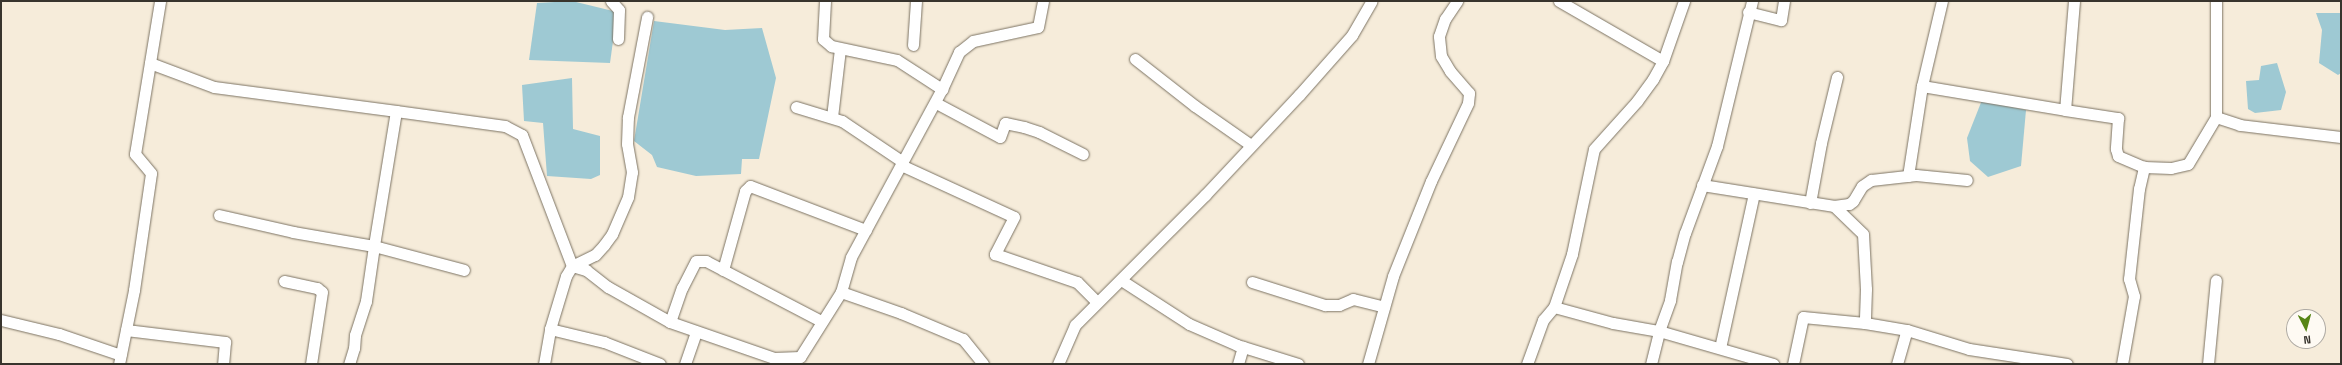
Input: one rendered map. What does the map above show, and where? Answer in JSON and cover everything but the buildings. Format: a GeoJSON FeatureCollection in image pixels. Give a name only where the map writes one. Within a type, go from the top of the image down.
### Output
{"type":"FeatureCollection","features":[{"type":"Feature","properties":{"kind":"street"},"geometry":{"type":"LineString","coordinates":[[1,320],[59,334],[120,360],[151,172],[135,154],[160,1]]}},
{"type":"Feature","properties":{"kind":"street"},"geometry":{"type":"LineString","coordinates":[[610,1],[619,10],[618,39]]}},
{"type":"Feature","properties":{"kind":"street"},"geometry":{"type":"LineString","coordinates":[[825,1],[823,39],[831,46],[897,60],[942,89]]}},
{"type":"Feature","properties":{"kind":"street"},"geometry":{"type":"LineString","coordinates":[[913,45],[916,1]]}},
{"type":"Feature","properties":{"kind":"street"},"geometry":{"type":"LineString","coordinates":[[572,266],[586,270],[608,287],[670,322],[774,358],[800,357],[821,321],[841,292],[851,257],[902,164],[919,128],[936,103],[959,52],[973,41],[1038,27],[1043,1]]}},
{"type":"Feature","properties":{"kind":"street"},"geometry":{"type":"LineString","coordinates":[[1058,364],[1075,325],[1121,280],[1304,90],[1352,35],[1372,1]]}},
{"type":"Feature","properties":{"kind":"street"},"geometry":{"type":"LineString","coordinates":[[1368,364],[1393,276],[1431,181],[1468,103],[1469,93],[1450,72],[1441,56],[1439,36],[1446,19],[1457,1]]}},
{"type":"Feature","properties":{"kind":"street"},"geometry":{"type":"LineString","coordinates":[[1559,1],[1662,61]]}},
{"type":"Feature","properties":{"kind":"street"},"geometry":{"type":"LineString","coordinates":[[1527,364],[1543,320],[1554,307],[1572,254],[1594,149],[1637,101],[1653,79],[1662,61],[1684,1]]}},
{"type":"Feature","properties":{"kind":"street"},"geometry":{"type":"LineString","coordinates":[[1651,364],[1659,331],[1670,300],[1677,262],[1685,233],[1717,146],[1748,12],[1752,1]]}},
{"type":"Feature","properties":{"kind":"street"},"geometry":{"type":"LineString","coordinates":[[1748,12],[1781,20],[1784,1]]}},
{"type":"Feature","properties":{"kind":"street"},"geometry":{"type":"LineString","coordinates":[[1908,176],[1922,86],[1942,1]]}},
{"type":"Feature","properties":{"kind":"street"},"geometry":{"type":"LineString","coordinates":[[2065,110],[2074,1]]}},
{"type":"Feature","properties":{"kind":"street"},"geometry":{"type":"LineString","coordinates":[[1922,86],[2118,118],[2116,149],[2118,156],[2144,167],[2171,168],[2188,164],[2216,117],[2216,1]]}},
{"type":"Feature","properties":{"kind":"street"},"geometry":{"type":"LineString","coordinates":[[544,364],[550,329],[566,276],[572,266],[595,255],[612,234],[628,197],[632,172],[627,144],[628,117],[647,17]]}},
{"type":"Feature","properties":{"kind":"street"},"geometry":{"type":"LineString","coordinates":[[832,117],[840,49]]}},
{"type":"Feature","properties":{"kind":"street"},"geometry":{"type":"LineString","coordinates":[[1135,59],[1195,106],[1251,145]]}},
{"type":"Feature","properties":{"kind":"street"},"geometry":{"type":"LineString","coordinates":[[150,64],[214,87],[505,126],[522,135],[572,266]]}},
{"type":"Feature","properties":{"kind":"street"},"geometry":{"type":"LineString","coordinates":[[1810,203],[1821,143],[1837,77]]}},
{"type":"Feature","properties":{"kind":"street"},"geometry":{"type":"LineString","coordinates":[[936,103],[1000,136],[1005,123],[1024,127],[1040,132],[1083,154]]}},
{"type":"Feature","properties":{"kind":"street"},"geometry":{"type":"LineString","coordinates":[[796,107],[842,121],[902,164],[1014,216],[995,254],[1077,282],[1097,302]]}},
{"type":"Feature","properties":{"kind":"street"},"geometry":{"type":"LineString","coordinates":[[350,364],[354,348],[354,335],[366,302],[396,111]]}},
{"type":"Feature","properties":{"kind":"street"},"geometry":{"type":"LineString","coordinates":[[2216,117],[2240,124],[2341,137]]}},
{"type":"Feature","properties":{"kind":"street"},"geometry":{"type":"LineString","coordinates":[[2122,364],[2134,296],[2129,279],[2139,189],[2144,167]]}},
{"type":"Feature","properties":{"kind":"street"},"geometry":{"type":"LineString","coordinates":[[1702,185],[1834,206],[1849,204],[1853,201],[1866,182],[1908,176],[1941,176],[1967,180]]}},
{"type":"Feature","properties":{"kind":"street"},"geometry":{"type":"LineString","coordinates":[[723,270],[745,191],[750,186],[866,230]]}},
{"type":"Feature","properties":{"kind":"street"},"geometry":{"type":"LineString","coordinates":[[1720,348],[1754,194]]}},
{"type":"Feature","properties":{"kind":"street"},"geometry":{"type":"LineString","coordinates":[[1834,206],[1863,234],[1866,323]]}},
{"type":"Feature","properties":{"kind":"street"},"geometry":{"type":"LineString","coordinates":[[219,215],[293,232],[374,246],[464,270]]}},
{"type":"Feature","properties":{"kind":"street"},"geometry":{"type":"LineString","coordinates":[[670,322],[682,288],[696,261],[706,261],[821,321]]}},
{"type":"Feature","properties":{"kind":"street"},"geometry":{"type":"LineString","coordinates":[[1121,280],[1189,324],[1243,347],[1298,364]]}},
{"type":"Feature","properties":{"kind":"street"},"geometry":{"type":"LineString","coordinates":[[2208,364],[2216,280]]}},
{"type":"Feature","properties":{"kind":"street"},"geometry":{"type":"LineString","coordinates":[[284,281],[317,288],[322,292],[311,364]]}},
{"type":"Feature","properties":{"kind":"street"},"geometry":{"type":"LineString","coordinates":[[1252,282],[1325,305],[1339,306],[1353,299],[1384,307]]}},
{"type":"Feature","properties":{"kind":"street"},"geometry":{"type":"LineString","coordinates":[[841,292],[901,313],[963,339],[983,364]]}},
{"type":"Feature","properties":{"kind":"street"},"geometry":{"type":"LineString","coordinates":[[1554,307],[1613,323],[1659,331],[1773,364]]}},
{"type":"Feature","properties":{"kind":"street"},"geometry":{"type":"LineString","coordinates":[[1793,364],[1803,317],[1866,323],[1907,330],[1969,349],[2067,364]]}},
{"type":"Feature","properties":{"kind":"street"},"geometry":{"type":"LineString","coordinates":[[550,329],[604,342],[660,364]]}},
{"type":"Feature","properties":{"kind":"street"},"geometry":{"type":"LineString","coordinates":[[126,330],[225,342],[223,364]]}},
{"type":"Feature","properties":{"kind":"street"},"geometry":{"type":"LineString","coordinates":[[1897,364],[1907,330]]}},
{"type":"Feature","properties":{"kind":"street"},"geometry":{"type":"LineString","coordinates":[[685,364],[696,332]]}},
{"type":"Feature","properties":{"kind":"street"},"geometry":{"type":"LineString","coordinates":[[1238,364],[1243,347]]}},
{"type":"Feature","properties":{"kind":"water"},"geometry":{"type":"Polygon","coordinates":[[[572,1],[617,12],[610,63],[529,60],[537,3],[572,1]]]}},
{"type":"Feature","properties":{"kind":"water"},"geometry":{"type":"Polygon","coordinates":[[[2316,13],[2341,13],[2341,73],[2338,75],[2319,63],[2322,30],[2316,13]]]}},
{"type":"Feature","properties":{"kind":"water"},"geometry":{"type":"Polygon","coordinates":[[[654,21],[725,30],[762,28],[776,78],[759,159],[742,159],[741,174],[696,176],[657,167],[652,155],[634,141],[654,21]]]}},
{"type":"Feature","properties":{"kind":"water"},"geometry":{"type":"Polygon","coordinates":[[[2277,63],[2286,92],[2281,110],[2255,113],[2248,109],[2246,81],[2259,80],[2261,66],[2277,63]]]}},
{"type":"Feature","properties":{"kind":"water"},"geometry":{"type":"Polygon","coordinates":[[[572,78],[573,129],[600,136],[600,175],[591,179],[547,176],[543,123],[524,121],[522,85],[572,78]]]}},
{"type":"Feature","properties":{"kind":"water"},"geometry":{"type":"Polygon","coordinates":[[[1982,100],[2026,110],[2021,166],[1988,177],[1970,161],[1967,138],[1982,100]]]}}]}
